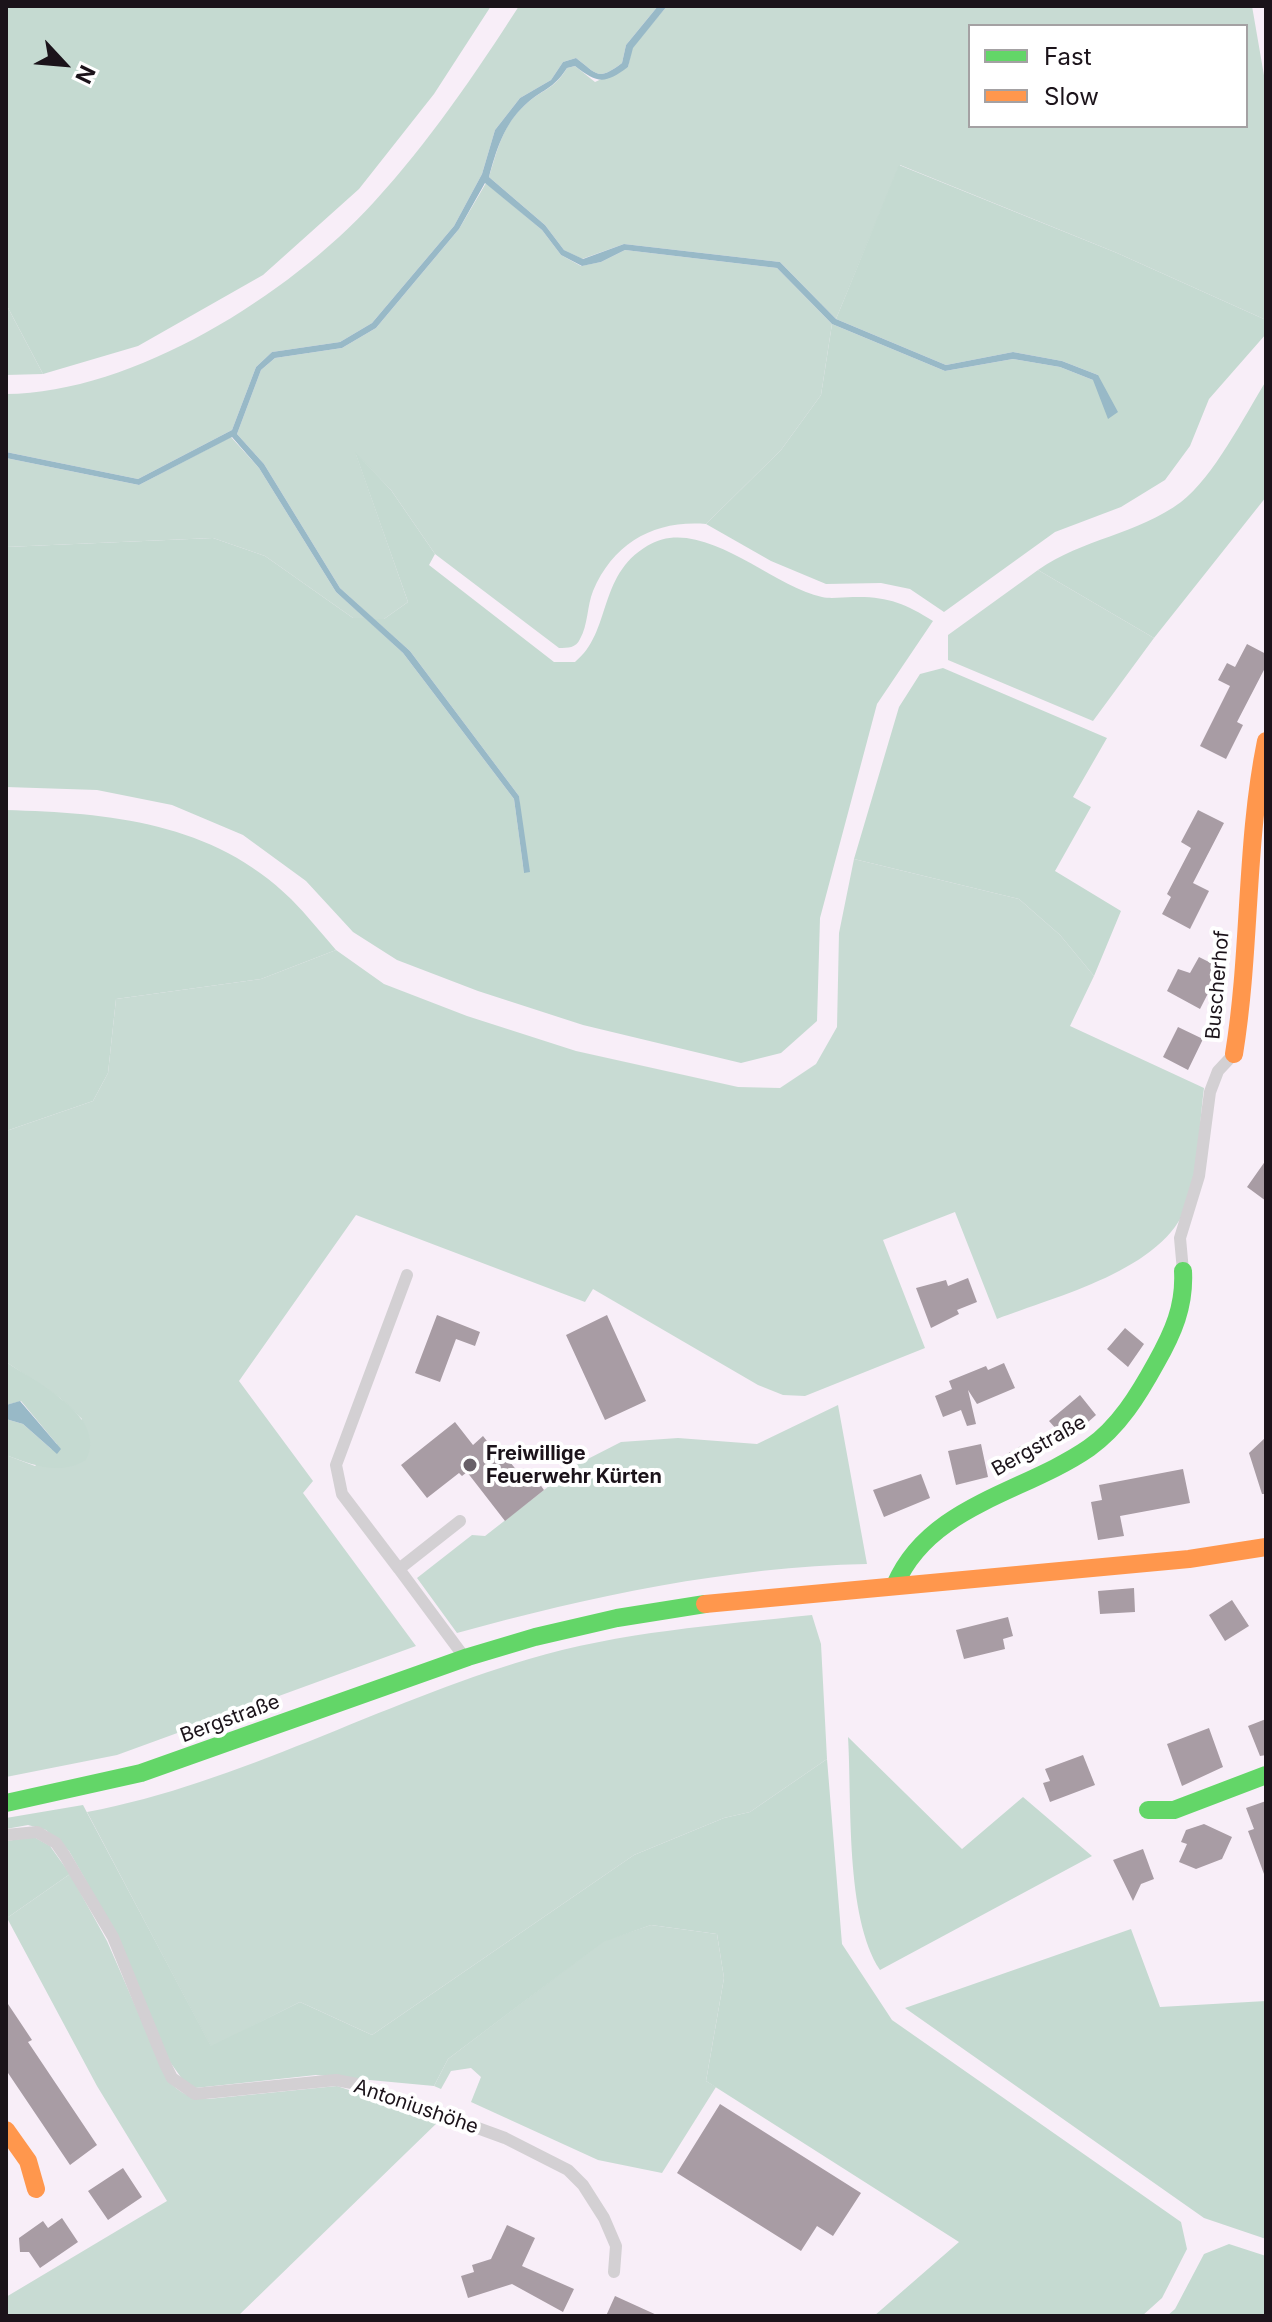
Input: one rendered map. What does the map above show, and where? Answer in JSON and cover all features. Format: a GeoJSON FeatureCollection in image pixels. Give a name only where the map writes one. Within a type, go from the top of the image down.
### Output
{"type":"FeatureCollection","features":[{"type":"Feature","properties":{"kind":"main road","name":"Buscherhof"},"geometry":{"type":"LineString","coordinates":[[1234,1054],[1242,1015],[1254,803],[1266,741]]}},
{"type":"Feature","properties":{"kind":"main road","name":"Bergstraße"},"geometry":{"type":"LineString","coordinates":[[895,1585],[904,1561],[956,1516],[1075,1456],[1118,1424],[1171,1336],[1185,1290],[1183,1271]]}},
{"type":"Feature","properties":{"kind":"main road","name":"Bergstraße"},"geometry":{"type":"LineString","coordinates":[[6,1803],[67,1794],[140,1775],[464,1656],[540,1636],[700,1604],[1189,1559],[1266,1547]]}},
{"type":"Feature","properties":{"kind":"main road"},"geometry":{"type":"LineString","coordinates":[[1148,1810],[1174,1810],[1266,1775]]}},
{"type":"Feature","properties":{"kind":"main road"},"geometry":{"type":"LineString","coordinates":[[6,2130],[28,2161],[36,2189]]}},
{"type":"Feature","properties":{"kind":"lane","name":"Buscherhof"},"geometry":{"type":"LineString","coordinates":[[1183,1271],[1180,1238],[1199,1176],[1210,1092],[1218,1071],[1234,1054]]}},
{"type":"Feature","properties":{"kind":"lane"},"geometry":{"type":"LineString","coordinates":[[407,1275],[336,1465],[342,1494],[464,1656]]}},
{"type":"Feature","properties":{"kind":"lane"},"geometry":{"type":"LineString","coordinates":[[399,1569],[460,1521]]}},
{"type":"Feature","properties":{"kind":"lane","name":"Antoniushöhe"},"geometry":{"type":"LineString","coordinates":[[6,1835],[37,1832],[56,1843],[113,1937],[172,2078],[186,2090],[208,2094],[336,2080],[357,2084],[505,2138],[554,2161],[583,2185],[616,2246],[614,2272]]}},
{"type":"Feature","properties":{"kind":"green space"},"geometry":{"type":"Polygon","coordinates":[[[6,6],[491,6],[434,94],[359,189],[263,275],[138,346],[43,374],[6,304],[6,6]]]}},
{"type":"Feature","properties":{"kind":"green space"},"geometry":{"type":"Polygon","coordinates":[[[519,6],[658,6],[626,45],[622,63],[614,69],[598,74],[576,58],[563,62],[551,80],[520,98],[495,130],[482,174],[454,226],[372,323],[340,342],[272,352],[256,367],[232,430],[138,479],[6,452],[6,394],[55,389],[106,377],[156,357],[254,303],[339,237],[374,202],[432,132],[519,6]]]}},
{"type":"Feature","properties":{"kind":"green space"},"geometry":{"type":"Polygon","coordinates":[[[667,6],[1252,6],[1266,87],[1266,320],[1117,253],[900,165],[836,319],[780,262],[624,244],[582,259],[564,250],[545,225],[489,177],[506,129],[517,112],[552,85],[567,68],[575,66],[595,82],[628,67],[632,48],[667,6]]]}},
{"type":"Feature","properties":{"kind":"green space"},"geometry":{"type":"Polygon","coordinates":[[[899,165],[1117,253],[1266,320],[1266,334],[1209,399],[1190,446],[1165,480],[1121,507],[1055,532],[944,612],[910,589],[881,583],[826,584],[771,561],[706,524],[781,450],[821,395],[832,324],[945,371],[1013,359],[1060,367],[1093,380],[1098,375],[1062,361],[1013,352],[946,365],[836,319],[899,165]]]}},
{"type":"Feature","properties":{"kind":"green space"},"geometry":{"type":"Polygon","coordinates":[[[486,183],[542,230],[561,255],[581,266],[601,262],[625,250],[777,268],[832,324],[821,395],[781,450],[706,524],[670,526],[653,531],[638,538],[612,559],[593,591],[583,634],[569,648],[559,648],[435,554],[391,490],[356,454],[408,602],[384,619],[374,619],[340,588],[264,464],[237,434],[261,370],[275,358],[342,348],[376,328],[459,229],[486,183]]]}},
{"type":"Feature","properties":{"kind":"green space"},"geometry":{"type":"Polygon","coordinates":[[[6,304],[43,374],[6,375],[6,304]]]}},
{"type":"Feature","properties":{"kind":"green space"},"geometry":{"type":"Polygon","coordinates":[[[1266,381],[1266,497],[1154,638],[1038,570],[1073,551],[1147,522],[1181,502],[1205,478],[1266,381]]]}},
{"type":"Feature","properties":{"kind":"green space"},"geometry":{"type":"Polygon","coordinates":[[[231,437],[259,468],[336,592],[365,618],[353,618],[265,556],[213,538],[6,547],[6,458],[139,485],[231,437]]]}},
{"type":"Feature","properties":{"kind":"green space"},"geometry":{"type":"Polygon","coordinates":[[[355,452],[391,490],[435,554],[429,565],[554,662],[575,662],[587,650],[620,573],[631,558],[647,546],[668,538],[689,538],[712,544],[801,590],[822,597],[885,599],[904,605],[933,621],[877,704],[820,918],[817,1021],[781,1053],[741,1063],[583,1025],[478,991],[397,960],[353,932],[306,881],[243,835],[172,805],[97,790],[6,787],[6,547],[213,538],[265,556],[353,618],[365,618],[403,653],[514,799],[524,873],[519,796],[410,651],[374,619],[384,619],[408,602],[355,452]]]}},
{"type":"Feature","properties":{"kind":"green space"},"geometry":{"type":"Polygon","coordinates":[[[1038,570],[1154,638],[1093,721],[948,660],[948,635],[1038,570]]]}},
{"type":"Feature","properties":{"kind":"green space"},"geometry":{"type":"Polygon","coordinates":[[[943,668],[1107,738],[1073,797],[1091,807],[1055,871],[1121,911],[1094,976],[1060,935],[1019,899],[854,859],[899,707],[920,674],[943,668]]]}},
{"type":"Feature","properties":{"kind":"green space"},"geometry":{"type":"Polygon","coordinates":[[[6,810],[121,819],[194,838],[228,853],[261,873],[291,899],[336,950],[261,979],[116,999],[108,1073],[93,1101],[6,1131],[6,810]]]}},
{"type":"Feature","properties":{"kind":"green space"},"geometry":{"type":"Polygon","coordinates":[[[854,859],[1019,899],[1060,935],[1094,976],[1070,1026],[1204,1088],[1194,1176],[1187,1204],[1175,1227],[1156,1247],[1106,1278],[997,1319],[955,1212],[883,1240],[925,1348],[805,1396],[783,1395],[758,1385],[593,1289],[585,1302],[356,1215],[239,1381],[313,1481],[303,1493],[416,1646],[117,1755],[6,1777],[6,1455],[35,1466],[82,1419],[60,1398],[6,1362],[6,1131],[93,1101],[108,1073],[116,999],[261,979],[336,950],[384,984],[467,1016],[576,1051],[738,1087],[780,1088],[816,1064],[837,1027],[839,933],[854,859]]]}},
{"type":"Feature","properties":{"kind":"green space"},"geometry":{"type":"Polygon","coordinates":[[[6,1362],[50,1390],[78,1415],[87,1429],[90,1444],[86,1460],[56,1468],[6,1455],[6,1419],[23,1424],[57,1454],[61,1449],[21,1401],[6,1405],[6,1362]]]}},
{"type":"Feature","properties":{"kind":"green space"},"geometry":{"type":"Polygon","coordinates":[[[838,1405],[867,1564],[712,1577],[558,1607],[457,1633],[417,1578],[472,1535],[485,1536],[576,1465],[621,1442],[678,1438],[757,1444],[838,1405]]]}},
{"type":"Feature","properties":{"kind":"green space"},"geometry":{"type":"Polygon","coordinates":[[[812,1615],[821,1644],[827,1759],[750,1812],[724,1818],[634,1855],[372,2035],[300,2002],[211,2047],[87,1812],[200,1782],[418,1697],[529,1659],[633,1636],[812,1615]]]}},
{"type":"Feature","properties":{"kind":"green space"},"geometry":{"type":"Polygon","coordinates":[[[848,1737],[962,1849],[1023,1797],[1092,1856],[880,1970],[869,1947],[856,1890],[848,1737]]]}},
{"type":"Feature","properties":{"kind":"green space"},"geometry":{"type":"Polygon","coordinates":[[[827,1759],[842,1944],[892,2020],[1181,2222],[1187,2249],[1162,2298],[1142,2316],[874,2316],[959,2242],[706,2081],[724,1978],[717,1934],[651,1925],[603,1942],[448,2059],[434,2086],[316,2075],[195,2088],[185,2083],[170,2062],[117,1935],[69,1851],[46,1830],[28,1825],[6,1829],[6,1818],[83,1805],[211,2046],[300,2002],[372,2035],[634,1855],[724,1818],[750,1812],[827,1759]]]}},
{"type":"Feature","properties":{"kind":"green space"},"geometry":{"type":"Polygon","coordinates":[[[34,1837],[50,1846],[70,1874],[7,1918],[6,1841],[34,1837]]]}},
{"type":"Feature","properties":{"kind":"green space"},"geometry":{"type":"Polygon","coordinates":[[[70,1874],[107,1941],[168,2081],[182,2092],[208,2099],[337,2086],[440,2120],[238,2316],[6,2316],[6,2297],[167,2201],[97,2086],[7,1918],[70,1874]]]}},
{"type":"Feature","properties":{"kind":"green space"},"geometry":{"type":"Polygon","coordinates":[[[651,1925],[717,1934],[724,1978],[706,2081],[716,2087],[662,2173],[598,2160],[471,2102],[481,2077],[471,2068],[451,2071],[441,2089],[434,2086],[448,2059],[603,1941],[651,1925]]]}},
{"type":"Feature","properties":{"kind":"green space"},"geometry":{"type":"Polygon","coordinates":[[[1131,1929],[1160,2007],[1266,2001],[1266,2239],[1204,2218],[905,2008],[1131,1929]]]}},
{"type":"Feature","properties":{"kind":"green space"},"geometry":{"type":"Polygon","coordinates":[[[1229,2244],[1266,2256],[1266,2316],[1167,2316],[1175,2309],[1204,2254],[1229,2244]]]}},
{"type":"Feature","properties":{"kind":"water"},"geometry":{"type":"Polygon","coordinates":[[[658,6],[667,6],[633,48],[628,67],[602,80],[575,66],[567,68],[557,81],[518,112],[498,148],[489,177],[545,225],[564,250],[583,259],[624,244],[780,262],[836,319],[946,365],[1013,352],[1062,361],[1098,375],[1118,412],[1108,419],[1093,380],[1060,367],[1013,359],[945,371],[832,324],[777,268],[625,250],[601,262],[582,266],[561,255],[542,230],[485,183],[459,229],[376,328],[342,348],[275,358],[261,370],[237,434],[264,464],[340,588],[410,651],[519,796],[530,872],[524,873],[514,799],[403,653],[336,592],[259,468],[232,437],[139,485],[6,458],[6,452],[138,479],[232,430],[256,367],[272,352],[340,342],[372,323],[454,226],[482,174],[495,130],[520,98],[551,80],[563,62],[576,58],[598,74],[614,69],[622,63],[626,45],[658,6]]]}},
{"type":"Feature","properties":{"kind":"water"},"geometry":{"type":"Polygon","coordinates":[[[20,1401],[61,1449],[57,1454],[23,1424],[6,1419],[6,1405],[20,1401]]]}},
{"type":"Feature","properties":{"kind":"building"},"geometry":{"type":"Polygon","coordinates":[[[1247,644],[1266,654],[1266,666],[1237,722],[1243,725],[1226,759],[1200,746],[1230,686],[1218,680],[1227,663],[1235,667],[1247,644]]]}},
{"type":"Feature","properties":{"kind":"building"},"geometry":{"type":"Polygon","coordinates":[[[1198,810],[1224,823],[1193,883],[1209,891],[1190,929],[1162,914],[1171,897],[1167,894],[1191,848],[1181,842],[1198,810]]]}},
{"type":"Feature","properties":{"kind":"building"},"geometry":{"type":"Polygon","coordinates":[[[1199,957],[1221,968],[1200,1009],[1167,991],[1178,969],[1190,973],[1199,957]]]}},
{"type":"Feature","properties":{"kind":"building"},"geometry":{"type":"Polygon","coordinates":[[[1178,1027],[1203,1039],[1188,1070],[1163,1057],[1178,1027]]]}},
{"type":"Feature","properties":{"kind":"building"},"geometry":{"type":"Polygon","coordinates":[[[1266,1160],[1266,1201],[1247,1187],[1266,1160]]]}},
{"type":"Feature","properties":{"kind":"building"},"geometry":{"type":"Polygon","coordinates":[[[968,1278],[977,1302],[957,1310],[959,1314],[931,1328],[916,1288],[946,1280],[948,1286],[968,1278]]]}},
{"type":"Feature","properties":{"kind":"building"},"geometry":{"type":"Polygon","coordinates":[[[437,1315],[480,1332],[475,1346],[456,1339],[440,1382],[415,1373],[437,1315]]]}},
{"type":"Feature","properties":{"kind":"building"},"geometry":{"type":"Polygon","coordinates":[[[607,1315],[646,1401],[605,1420],[566,1335],[607,1315]]]}},
{"type":"Feature","properties":{"kind":"building"},"geometry":{"type":"Polygon","coordinates":[[[1125,1328],[1144,1344],[1128,1367],[1107,1349],[1125,1328]]]}},
{"type":"Feature","properties":{"kind":"building"},"geometry":{"type":"Polygon","coordinates":[[[1004,1363],[1015,1388],[977,1404],[968,1390],[976,1424],[967,1426],[961,1410],[943,1417],[935,1396],[952,1389],[949,1381],[986,1366],[988,1370],[1004,1363]]]}},
{"type":"Feature","properties":{"kind":"building"},"geometry":{"type":"Polygon","coordinates":[[[1080,1395],[1096,1415],[1078,1431],[1014,1465],[1007,1454],[1021,1446],[1023,1450],[1057,1430],[1049,1421],[1080,1395]]]}},
{"type":"Feature","properties":{"kind":"building"},"geometry":{"type":"Polygon","coordinates":[[[455,1422],[473,1445],[483,1436],[494,1450],[498,1447],[526,1482],[534,1476],[544,1490],[505,1521],[467,1472],[462,1476],[459,1473],[427,1498],[401,1465],[455,1422]]]}},
{"type":"Feature","properties":{"kind":"building"},"geometry":{"type":"Polygon","coordinates":[[[1266,1437],[1266,1494],[1262,1494],[1249,1453],[1266,1437]]]}},
{"type":"Feature","properties":{"kind":"building"},"geometry":{"type":"Polygon","coordinates":[[[981,1444],[988,1477],[956,1485],[948,1451],[981,1444]]]}},
{"type":"Feature","properties":{"kind":"building"},"geometry":{"type":"Polygon","coordinates":[[[1183,1469],[1190,1503],[1120,1516],[1124,1536],[1098,1540],[1091,1502],[1102,1500],[1099,1485],[1183,1469]]]}},
{"type":"Feature","properties":{"kind":"building"},"geometry":{"type":"Polygon","coordinates":[[[921,1474],[930,1498],[884,1517],[873,1490],[921,1474]]]}},
{"type":"Feature","properties":{"kind":"building"},"geometry":{"type":"Polygon","coordinates":[[[1134,1588],[1135,1612],[1100,1614],[1098,1591],[1134,1588]]]}},
{"type":"Feature","properties":{"kind":"building"},"geometry":{"type":"Polygon","coordinates":[[[1232,1600],[1249,1626],[1225,1641],[1209,1615],[1232,1600]]]}},
{"type":"Feature","properties":{"kind":"building"},"geometry":{"type":"Polygon","coordinates":[[[1008,1617],[1013,1636],[1003,1639],[1005,1649],[964,1659],[956,1630],[1008,1617]]]}},
{"type":"Feature","properties":{"kind":"building"},"geometry":{"type":"Polygon","coordinates":[[[1266,1719],[1266,1755],[1260,1756],[1248,1726],[1266,1719]]]}},
{"type":"Feature","properties":{"kind":"building"},"geometry":{"type":"Polygon","coordinates":[[[1209,1728],[1223,1767],[1182,1786],[1167,1744],[1209,1728]]]}},
{"type":"Feature","properties":{"kind":"building"},"geometry":{"type":"Polygon","coordinates":[[[1083,1755],[1095,1785],[1050,1802],[1043,1783],[1050,1781],[1045,1769],[1083,1755]]]}},
{"type":"Feature","properties":{"kind":"building"},"geometry":{"type":"Polygon","coordinates":[[[1266,1801],[1264,1874],[1248,1831],[1254,1829],[1246,1808],[1266,1801]]]}},
{"type":"Feature","properties":{"kind":"building"},"geometry":{"type":"Polygon","coordinates":[[[1204,1824],[1232,1837],[1222,1859],[1196,1869],[1179,1862],[1187,1844],[1181,1842],[1186,1830],[1204,1824]]]}},
{"type":"Feature","properties":{"kind":"building"},"geometry":{"type":"Polygon","coordinates":[[[1143,1849],[1154,1879],[1141,1884],[1133,1901],[1113,1860],[1143,1849]]]}},
{"type":"Feature","properties":{"kind":"building"},"geometry":{"type":"Polygon","coordinates":[[[6,2001],[32,2040],[28,2042],[97,2145],[70,2165],[6,2070],[6,2001]]]}},
{"type":"Feature","properties":{"kind":"building"},"geometry":{"type":"Polygon","coordinates":[[[720,2104],[861,2193],[833,2236],[817,2226],[801,2251],[677,2173],[720,2104]]]}},
{"type":"Feature","properties":{"kind":"building"},"geometry":{"type":"Polygon","coordinates":[[[123,2168],[142,2197],[108,2220],[88,2191],[123,2168]]]}},
{"type":"Feature","properties":{"kind":"building"},"geometry":{"type":"Polygon","coordinates":[[[62,2218],[78,2242],[40,2268],[29,2252],[20,2252],[19,2238],[43,2221],[48,2228],[62,2218]]]}},
{"type":"Feature","properties":{"kind":"building"},"geometry":{"type":"Polygon","coordinates":[[[507,2225],[535,2238],[522,2266],[574,2289],[563,2312],[512,2284],[468,2298],[461,2276],[474,2272],[472,2265],[491,2259],[507,2225]]]}},
{"type":"Feature","properties":{"kind":"building"},"geometry":{"type":"Polygon","coordinates":[[[615,2296],[659,2316],[606,2316],[615,2296]]]}},
{"type":"Feature","properties":{"kind":"traffic: fast"},"geometry":{"type":"LineString","coordinates":[[895,1585],[910,1558],[954,1518],[1063,1464],[1110,1430],[1135,1398],[1168,1341],[1180,1308],[1183,1271]]}},
{"type":"Feature","properties":{"kind":"traffic: fast"},"geometry":{"type":"LineString","coordinates":[[6,1803],[141,1773],[468,1657],[535,1637],[617,1618],[705,1604]]}},
{"type":"Feature","properties":{"kind":"traffic: fast"},"geometry":{"type":"LineString","coordinates":[[1148,1810],[1174,1810],[1266,1775]]}},
{"type":"Feature","properties":{"kind":"traffic: slow"},"geometry":{"type":"LineString","coordinates":[[1234,1054],[1255,819],[1266,741]]}},
{"type":"Feature","properties":{"kind":"traffic: slow"},"geometry":{"type":"LineString","coordinates":[[705,1604],[1189,1559],[1266,1547]]}},
{"type":"Feature","properties":{"kind":"traffic: slow"},"geometry":{"type":"LineString","coordinates":[[6,2130],[28,2161],[36,2189]]}},
{"type":"Feature","properties":{"kind":"place","name":"Freiwillige Feuerwehr Kürten"},"geometry":{"type":"Point","coordinates":[470,1465]}}]}
